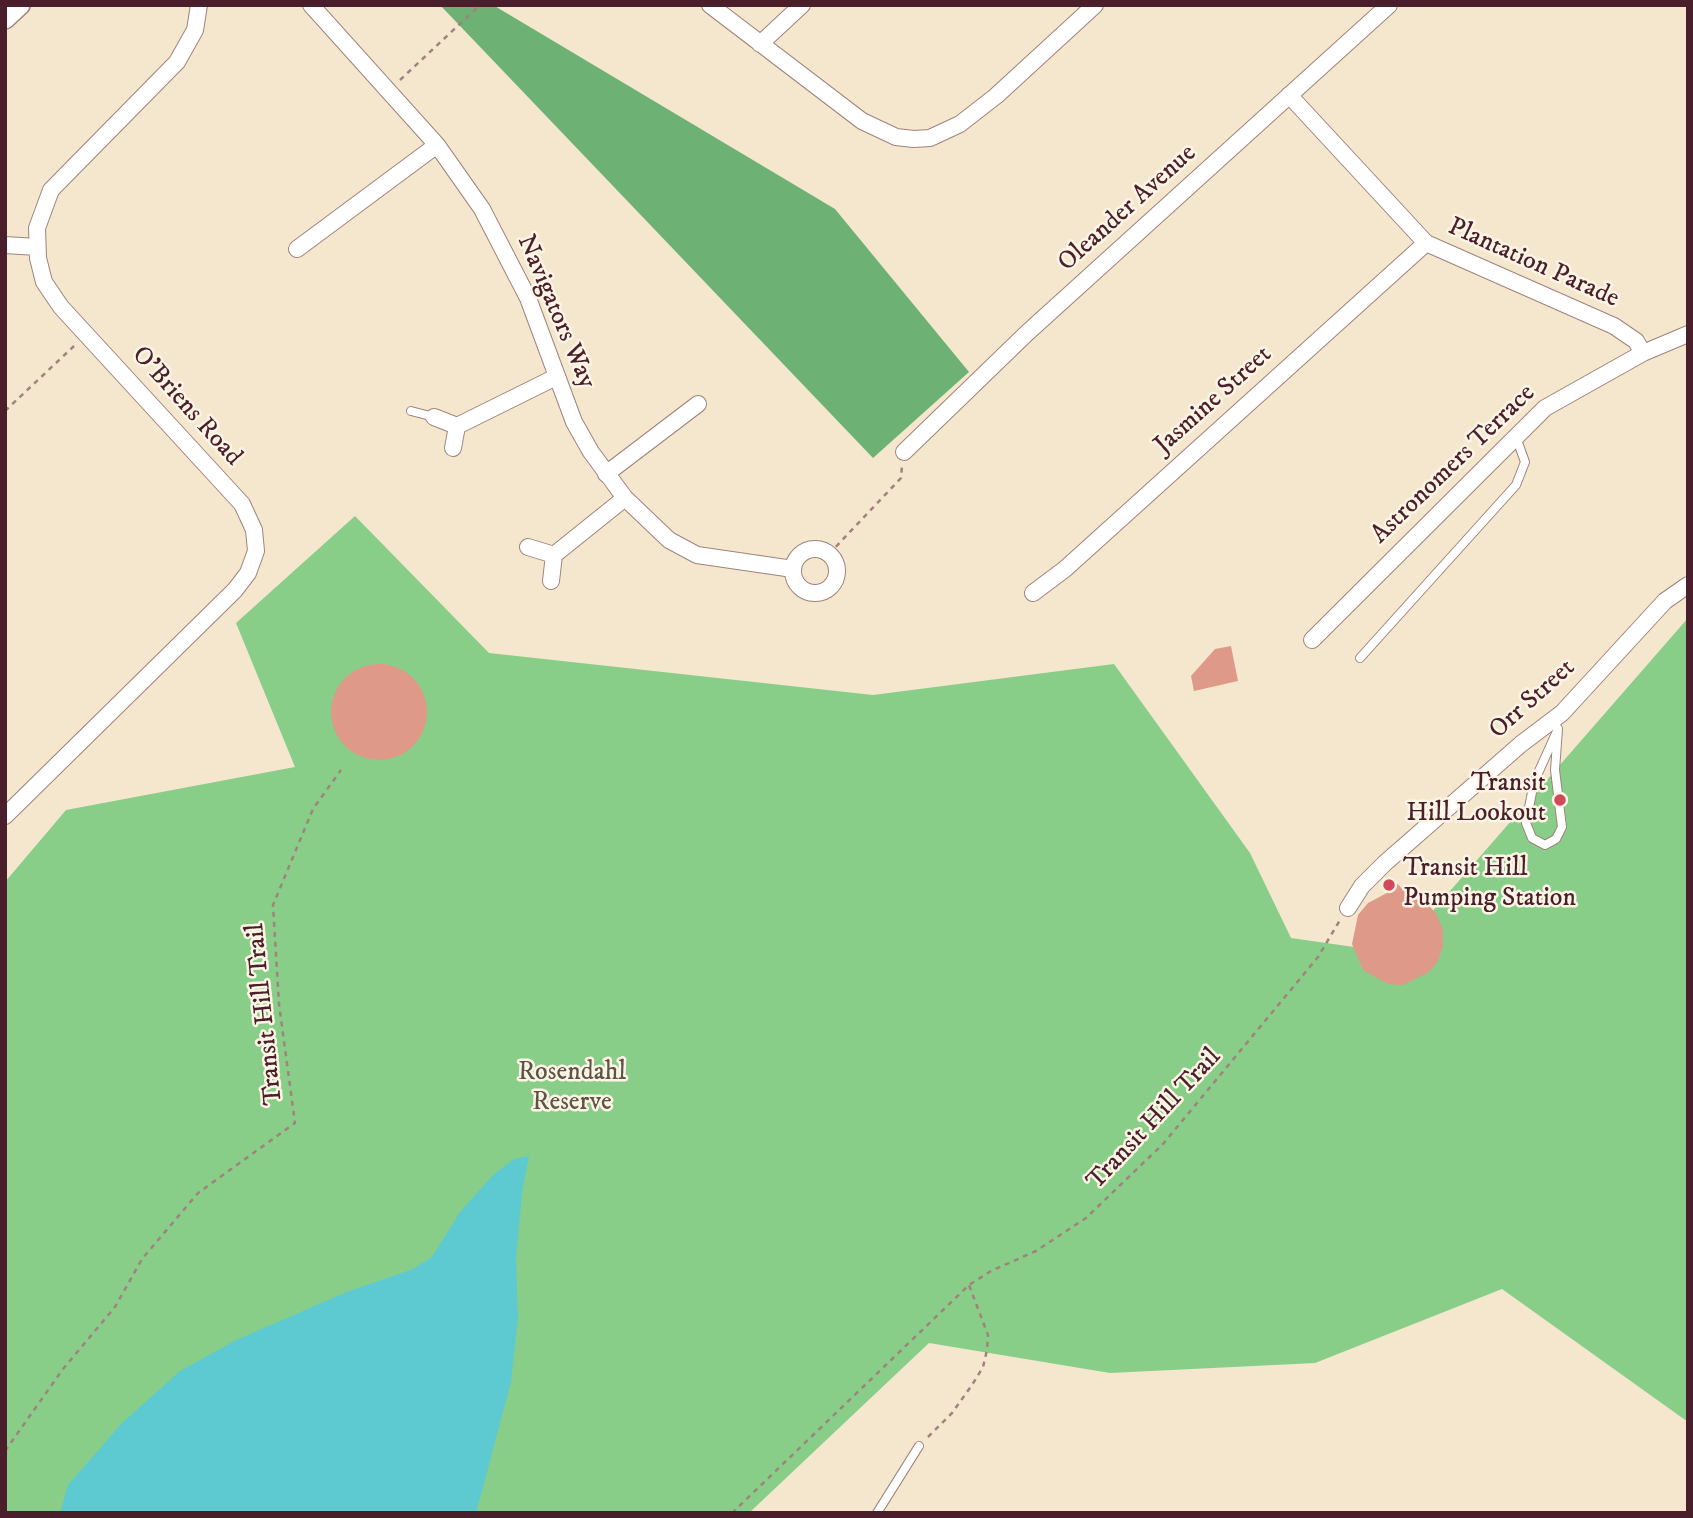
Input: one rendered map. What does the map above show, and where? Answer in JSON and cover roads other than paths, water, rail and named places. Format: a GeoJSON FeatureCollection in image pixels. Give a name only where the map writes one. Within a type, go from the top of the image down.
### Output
{"type":"FeatureCollection","features":[{"type":"Feature","properties":{"kind":"street"},"geometry":{"type":"LineString","coordinates":[[5,19],[20,5]]}},
{"type":"Feature","properties":{"kind":"street","name":"O'Briens Road"},"geometry":{"type":"LineString","coordinates":[[5,817],[235,590],[248,573],[256,551],[254,530],[242,504],[87,335],[44,282],[37,247],[40,214],[51,190],[177,62],[195,30],[199,5]]}},
{"type":"Feature","properties":{"kind":"street","name":"Navigators Way"},"geometry":{"type":"LineString","coordinates":[[311,5],[390,89],[437,145],[482,209],[507,252],[528,298],[575,422],[606,474],[625,498],[669,540],[696,555],[793,569]]}},
{"type":"Feature","properties":{"kind":"street"},"geometry":{"type":"LineString","coordinates":[[710,5],[879,131],[896,137],[930,138],[960,124],[996,96],[1095,5]]}},
{"type":"Feature","properties":{"kind":"street"},"geometry":{"type":"LineString","coordinates":[[760,44],[803,5]]}},
{"type":"Feature","properties":{"kind":"street","name":"Oleander Avenue"},"geometry":{"type":"LineString","coordinates":[[904,452],[1027,333],[1389,5]]}},
{"type":"Feature","properties":{"kind":"street","name":"Plantation Parade"},"geometry":{"type":"LineString","coordinates":[[1289,95],[1426,243],[1614,326],[1636,341],[1643,354]]}},
{"type":"Feature","properties":{"kind":"street"},"geometry":{"type":"LineString","coordinates":[[298,249],[437,145]]}},
{"type":"Feature","properties":{"kind":"street","name":"Jasmine Street"},"geometry":{"type":"LineString","coordinates":[[1033,593],[1065,569],[1426,243]]}},
{"type":"Feature","properties":{"kind":"street"},"geometry":{"type":"LineString","coordinates":[[5,245],[37,247]]}},
{"type":"Feature","properties":{"kind":"street","name":"Astronomers Terrace"},"geometry":{"type":"LineString","coordinates":[[1312,640],[1556,399],[1688,334]]}},
{"type":"Feature","properties":{"kind":"street"},"geometry":{"type":"LineString","coordinates":[[434,417],[457,426],[556,377]]}},
{"type":"Feature","properties":{"kind":"street"},"geometry":{"type":"LineString","coordinates":[[606,474],[698,404]]}},
{"type":"Feature","properties":{"kind":"street"},"geometry":{"type":"LineString","coordinates":[[453,448],[457,426]]}},
{"type":"Feature","properties":{"kind":"street"},"geometry":{"type":"LineString","coordinates":[[551,581],[554,555],[625,498]]}},
{"type":"Feature","properties":{"kind":"street"},"geometry":{"type":"LineString","coordinates":[[528,547],[554,555]]}},
{"type":"Feature","properties":{"kind":"street"},"geometry":{"type":"LineString","coordinates":[[811,550],[829,554],[837,572],[828,590],[818,593],[799,587],[793,569],[802,553],[811,550]]}},
{"type":"Feature","properties":{"kind":"street","name":"Orr Street"},"geometry":{"type":"LineString","coordinates":[[1348,908],[1362,886],[1385,863],[1521,744],[1555,724],[1665,601],[1688,585]]}},
{"type":"Feature","properties":{"kind":"lane"},"geometry":{"type":"LineString","coordinates":[[411,411],[434,417]]}},
{"type":"Feature","properties":{"kind":"lane"},"geometry":{"type":"LineString","coordinates":[[1360,658],[1516,485],[1525,462],[1516,437]]}},
{"type":"Feature","properties":{"kind":"lane"},"geometry":{"type":"LineString","coordinates":[[1555,724],[1555,770],[1562,827],[1556,839],[1545,845],[1539,844],[1528,832],[1527,806],[1555,724]]}},
{"type":"Feature","properties":{"kind":"lane"},"geometry":{"type":"LineString","coordinates":[[877,1513],[919,1446]]}},
{"type":"Feature","properties":{"kind":"water"},"geometry":{"type":"Polygon","coordinates":[[[529,1156],[522,1193],[516,1259],[518,1318],[511,1382],[476,1513],[60,1513],[68,1485],[122,1423],[180,1371],[236,1340],[349,1291],[413,1269],[432,1257],[460,1212],[494,1174],[514,1159],[529,1156]]]}},
{"type":"Feature","properties":{"kind":"place","name":"Transit Hill Lookout"},"geometry":{"type":"Point","coordinates":[1560,800]}},
{"type":"Feature","properties":{"kind":"place","name":"Transit Hill Pumping Station"},"geometry":{"type":"Point","coordinates":[1389,885]}},
{"type":"Feature","properties":{"kind":"park label","name":"Rosendahl Reserve"},"geometry":{"type":"Point","coordinates":[572,1089]}}]}
